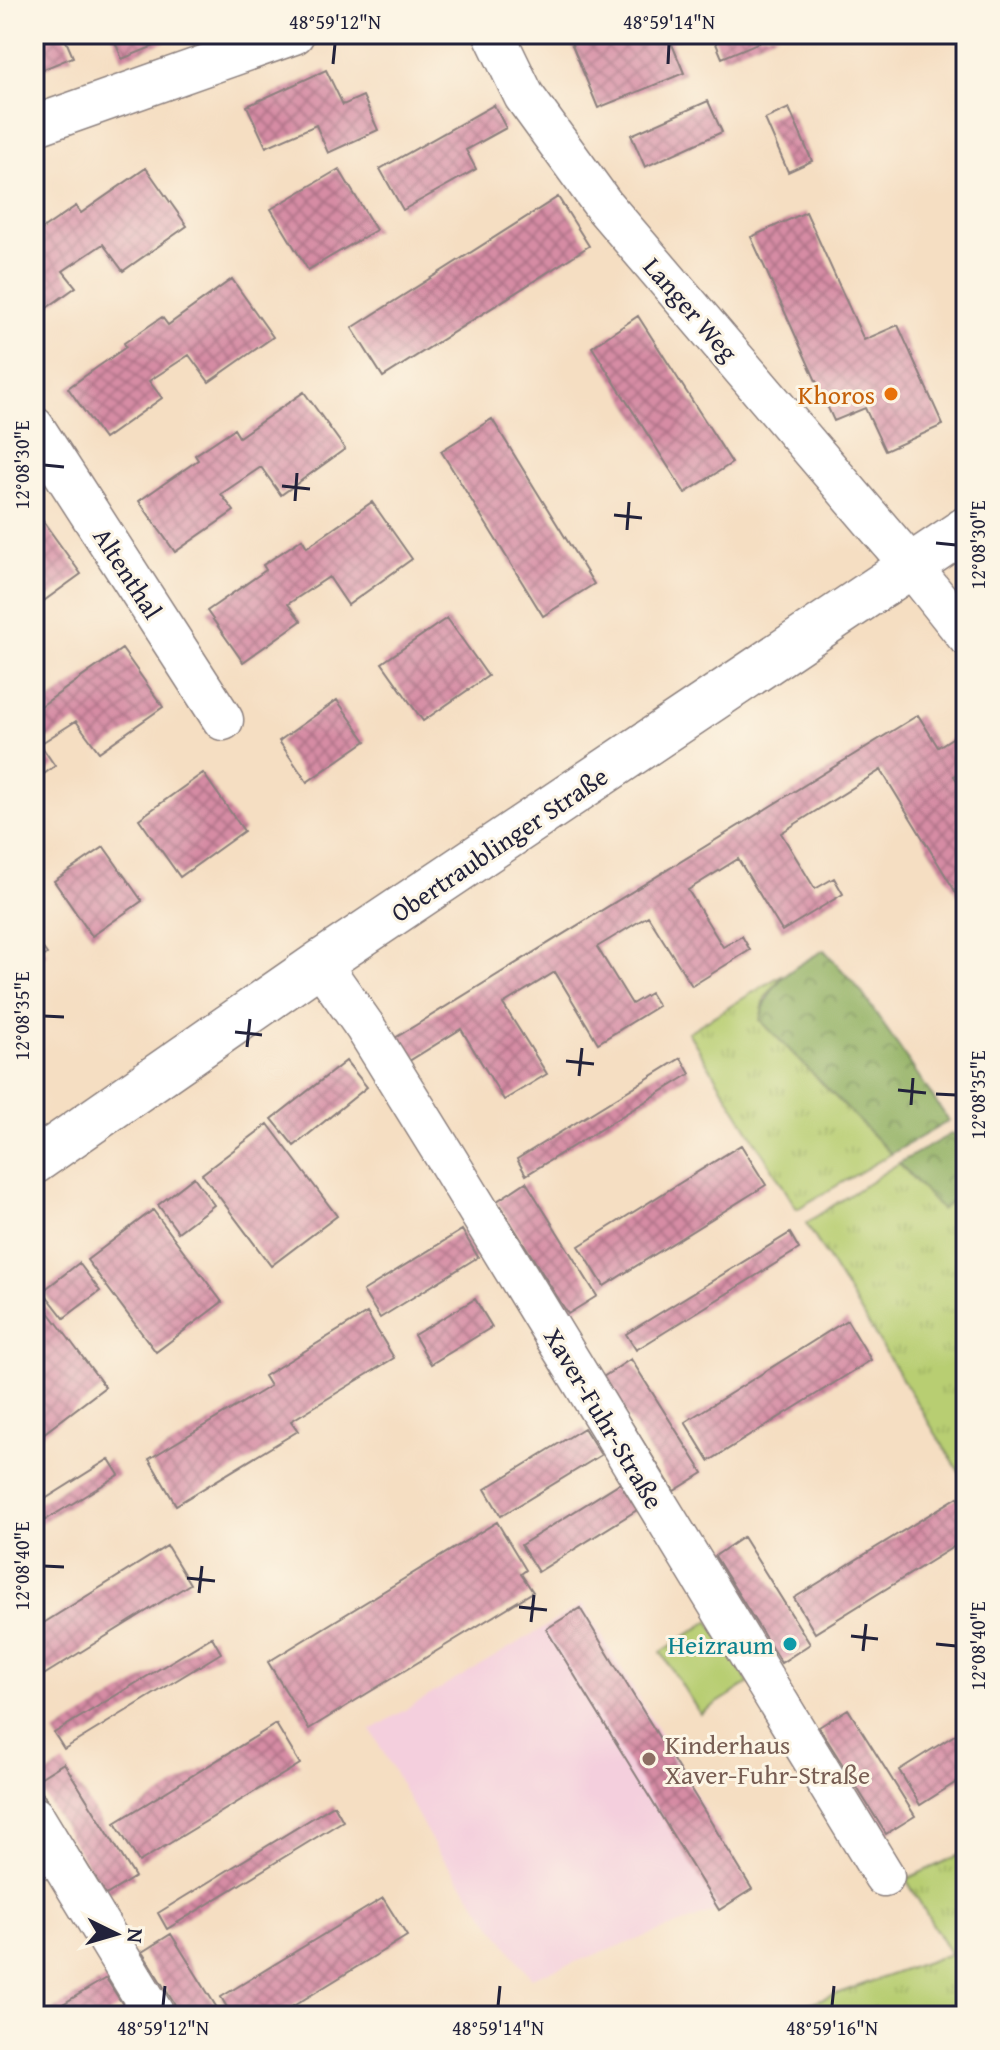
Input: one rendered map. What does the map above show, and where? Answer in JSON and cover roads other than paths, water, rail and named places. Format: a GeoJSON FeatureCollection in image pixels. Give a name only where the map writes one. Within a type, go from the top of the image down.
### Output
{"type":"FeatureCollection","features":[{"type":"Feature","properties":{"kind":"street"},"geometry":{"type":"LineString","coordinates":[[34,126],[294,34]]}},
{"type":"Feature","properties":{"kind":"street","name":"Langer Weg"},"geometry":{"type":"LineString","coordinates":[[494,34],[524,96],[604,206],[912,567],[966,635]]}},
{"type":"Feature","properties":{"kind":"street","name":"Altenthal"},"geometry":{"type":"LineString","coordinates":[[34,427],[223,720]]}},
{"type":"Feature","properties":{"kind":"street","name":"Obertraublinger Straße"},"geometry":{"type":"LineString","coordinates":[[34,1162],[320,963],[966,529]]}},
{"type":"Feature","properties":{"kind":"street","name":"Xaver-Fuhr-Straße"},"geometry":{"type":"LineString","coordinates":[[320,963],[365,1027],[884,1876]]}},
{"type":"Feature","properties":{"kind":"street"},"geometry":{"type":"LineString","coordinates":[[34,1817],[155,2016]]}},
{"type":"Feature","properties":{"kind":"place","name":"Khoros"},"geometry":{"type":"Point","coordinates":[891,394]}},
{"type":"Feature","properties":{"kind":"place","name":"Heizraum"},"geometry":{"type":"Point","coordinates":[790,1644]}},
{"type":"Feature","properties":{"kind":"place","name":"Kinderhaus Xaver-Fuhr-Straße"},"geometry":{"type":"Point","coordinates":[649,1759]}}]}
